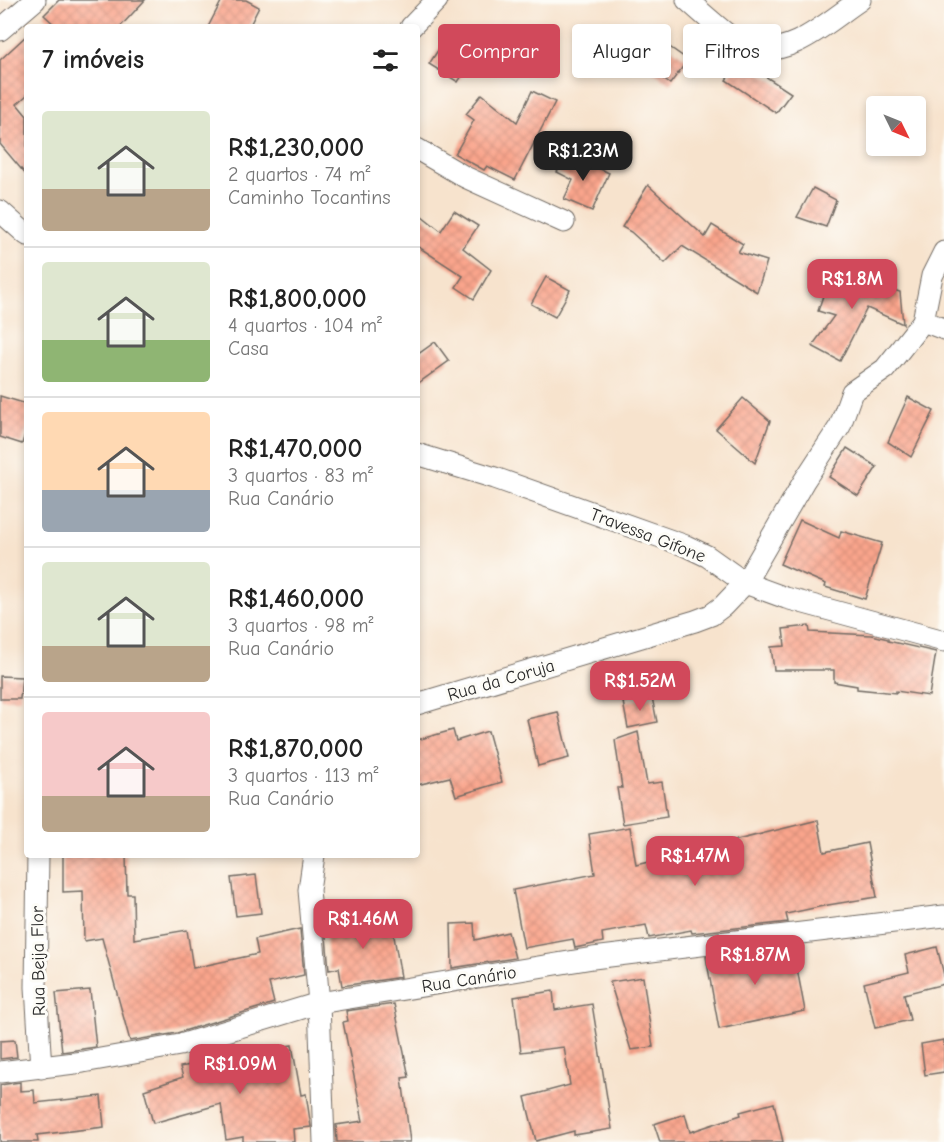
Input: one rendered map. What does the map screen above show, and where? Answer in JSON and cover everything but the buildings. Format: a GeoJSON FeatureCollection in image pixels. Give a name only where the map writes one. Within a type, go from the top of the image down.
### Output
{"type":"FeatureCollection","features":[{"type":"Feature","properties":{"kind":"street"},"geometry":{"type":"LineString","coordinates":[[0,30],[35,0]]}},
{"type":"Feature","properties":{"kind":"street"},"geometry":{"type":"LineString","coordinates":[[414,24],[436,0]]}},
{"type":"Feature","properties":{"kind":"street"},"geometry":{"type":"LineString","coordinates":[[687,0],[748,48],[771,49],[790,45],[809,37],[860,0]]}},
{"type":"Feature","properties":{"kind":"street"},"geometry":{"type":"LineString","coordinates":[[420,151],[465,177],[564,222]]}},
{"type":"Feature","properties":{"kind":"street"},"geometry":{"type":"LineString","coordinates":[[0,211],[24,232]]}},
{"type":"Feature","properties":{"kind":"street"},"geometry":{"type":"LineString","coordinates":[[944,252],[932,276],[923,321],[944,329]]}},
{"type":"Feature","properties":{"kind":"street","name":"Rua da Coruja"},"geometry":{"type":"LineString","coordinates":[[420,703],[695,621],[711,615],[723,606],[745,583],[804,481],[840,426],[852,392],[885,369],[923,321]]}},
{"type":"Feature","properties":{"kind":"street","name":"Travessa Gifone"},"geometry":{"type":"LineString","coordinates":[[420,455],[495,478],[686,546],[707,556],[745,583],[786,598],[944,641]]}},
{"type":"Feature","properties":{"kind":"street","name":"Rua Beija Flor"},"geometry":{"type":"LineString","coordinates":[[38,858],[36,987],[41,1068]]}},
{"type":"Feature","properties":{"kind":"street"},"geometry":{"type":"LineString","coordinates":[[314,858],[309,890],[319,1003],[324,1142]]}},
{"type":"Feature","properties":{"kind":"street","name":"Rua Canário"},"geometry":{"type":"LineString","coordinates":[[0,1072],[41,1068],[180,1045],[319,1003],[593,958],[944,916]]}}]}
